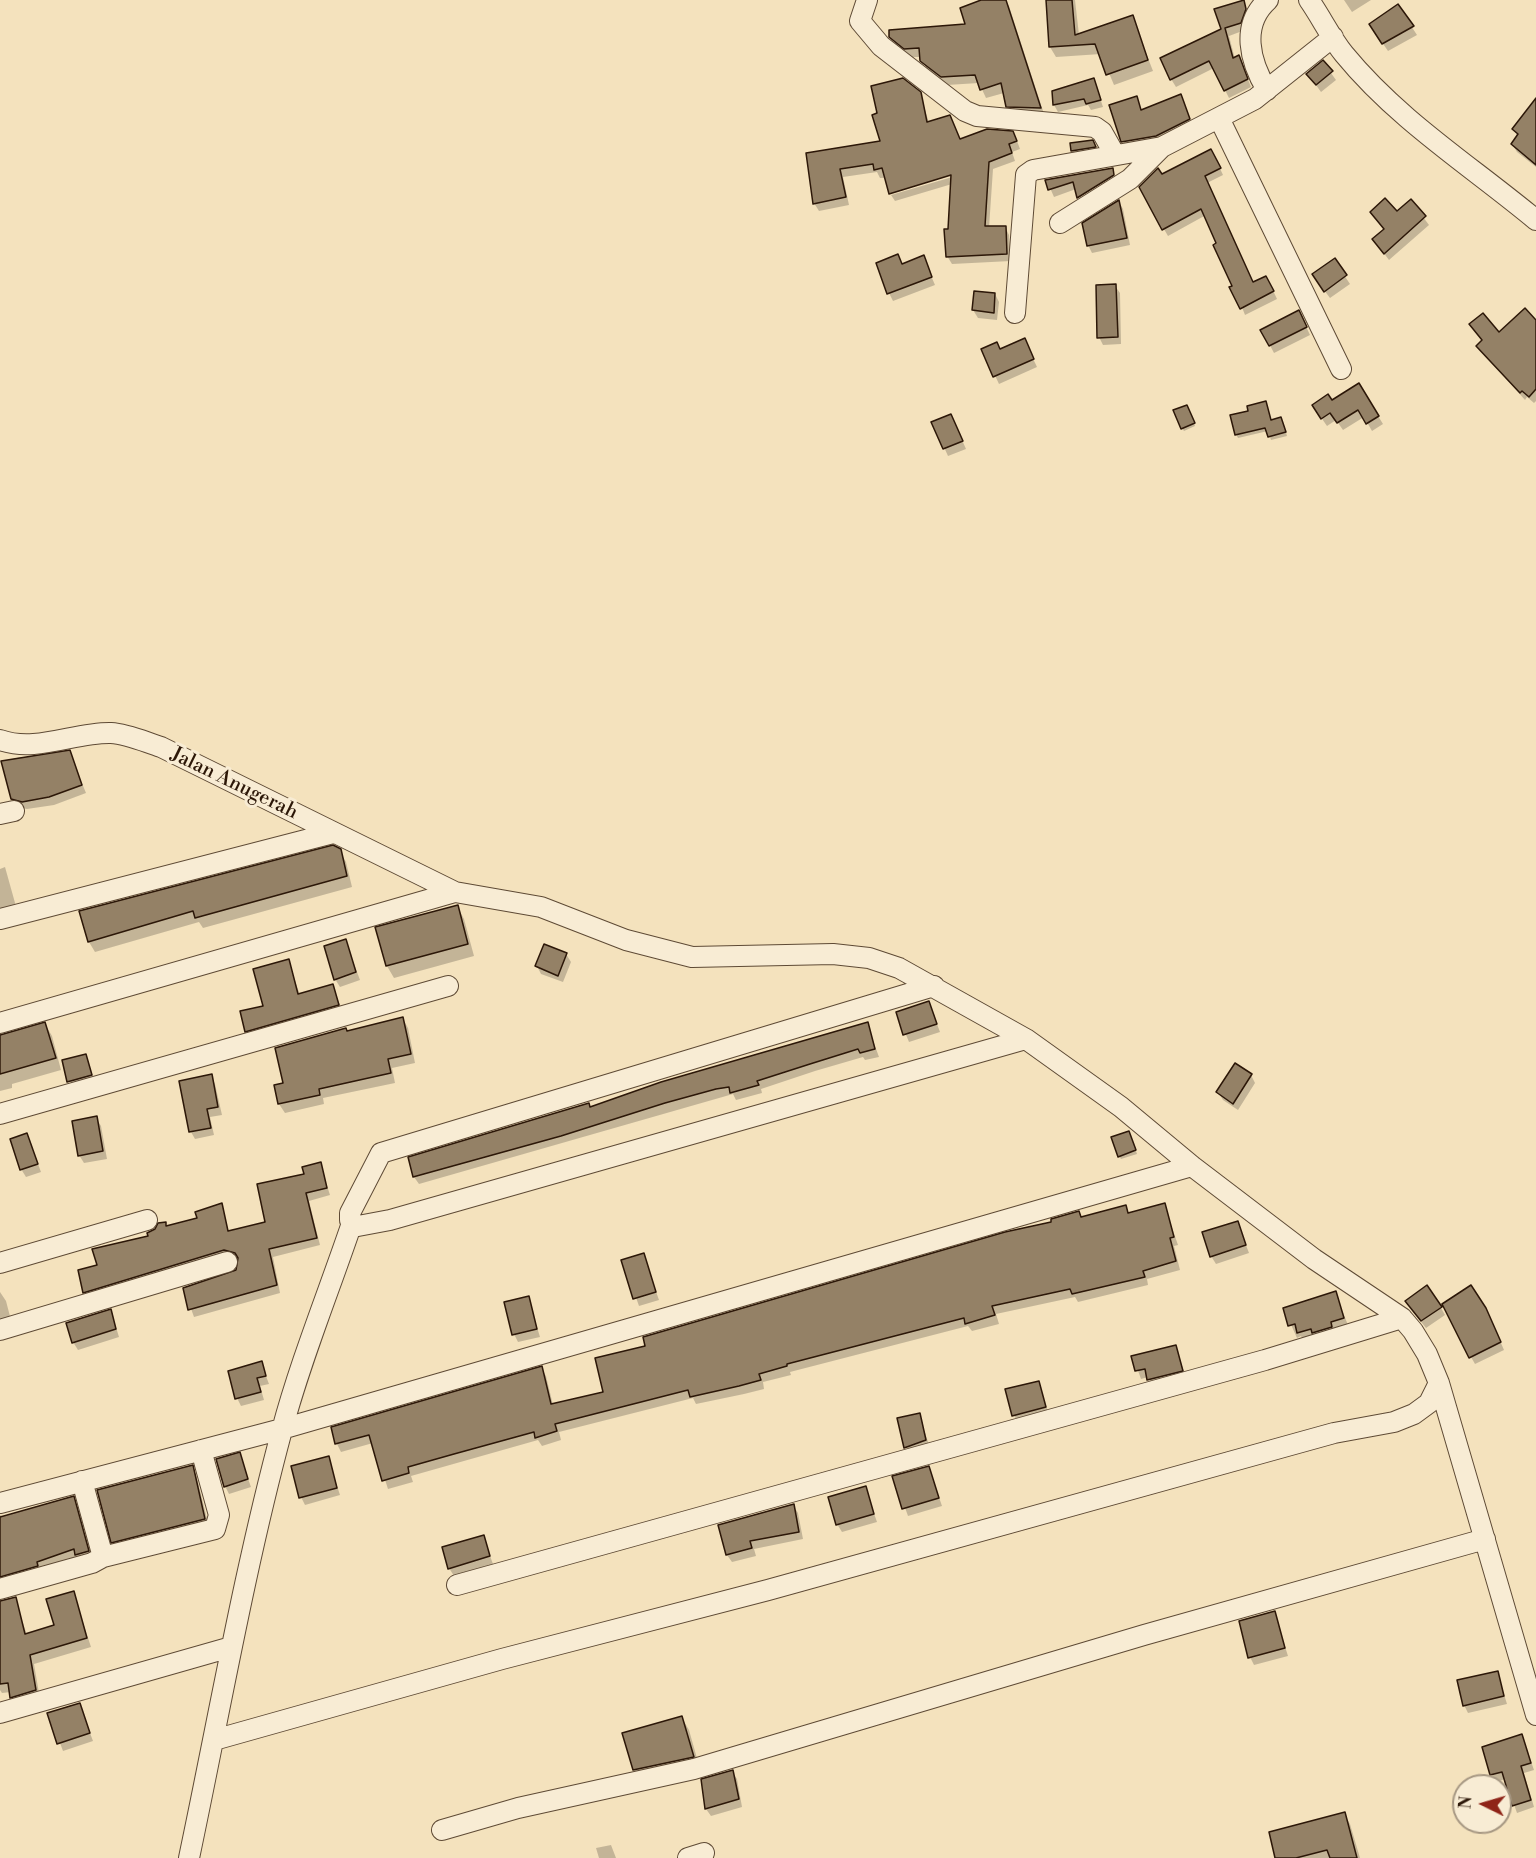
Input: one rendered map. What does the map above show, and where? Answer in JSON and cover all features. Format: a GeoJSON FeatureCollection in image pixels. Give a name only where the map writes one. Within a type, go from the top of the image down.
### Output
{"type":"FeatureCollection","features":[{"type":"Feature","properties":{"kind":"street"},"geometry":{"type":"LineString","coordinates":[[867,0],[860,21],[876,42],[969,114],[1095,127],[1102,132],[1115,154]]}},
{"type":"Feature","properties":{"kind":"street"},"geometry":{"type":"LineString","coordinates":[[1267,90],[1253,58],[1250,30],[1258,9],[1268,0]]}},
{"type":"Feature","properties":{"kind":"street"},"geometry":{"type":"LineString","coordinates":[[1309,0],[1342,52],[1388,101],[1430,138],[1536,220]]}},
{"type":"Feature","properties":{"kind":"street"},"geometry":{"type":"LineString","coordinates":[[1060,223],[1130,179],[1162,147],[1267,90],[1333,37]]}},
{"type":"Feature","properties":{"kind":"street"},"geometry":{"type":"LineString","coordinates":[[1219,118],[1341,369]]}},
{"type":"Feature","properties":{"kind":"street"},"geometry":{"type":"LineString","coordinates":[[1015,313],[1026,175],[1033,170],[1162,147]]}},
{"type":"Feature","properties":{"kind":"street","name":"Jalan Anugerah"},"geometry":{"type":"LineString","coordinates":[[0,740],[26,744],[109,733],[128,736],[161,747],[455,892]]}},
{"type":"Feature","properties":{"kind":"street"},"geometry":{"type":"LineString","coordinates":[[0,918],[333,832]]}},
{"type":"Feature","properties":{"kind":"street"},"geometry":{"type":"LineString","coordinates":[[0,1023],[455,892],[541,907],[662,951],[715,958],[832,954],[854,956],[899,968],[1026,1038],[1122,1107],[1192,1166],[1314,1258],[1402,1318],[1427,1354],[1439,1383],[1536,1715]]}},
{"type":"Feature","properties":{"kind":"street"},"geometry":{"type":"LineString","coordinates":[[0,1114],[448,986]]}},
{"type":"Feature","properties":{"kind":"street"},"geometry":{"type":"LineString","coordinates":[[189,1858],[231,1647],[282,1429],[352,1223],[350,1213],[381,1153],[934,986]]}},
{"type":"Feature","properties":{"kind":"street"},"geometry":{"type":"LineString","coordinates":[[352,1223],[358,1226],[390,1220],[1026,1038]]}},
{"type":"Feature","properties":{"kind":"street"},"geometry":{"type":"LineString","coordinates":[[0,1503],[282,1429],[1192,1166]]}},
{"type":"Feature","properties":{"kind":"street"},"geometry":{"type":"LineString","coordinates":[[0,1263],[147,1220]]}},
{"type":"Feature","properties":{"kind":"street"},"geometry":{"type":"LineString","coordinates":[[0,1330],[227,1262]]}},
{"type":"Feature","properties":{"kind":"street"},"geometry":{"type":"LineString","coordinates":[[457,1585],[1265,1360],[1402,1318]]}},
{"type":"Feature","properties":{"kind":"street"},"geometry":{"type":"LineString","coordinates":[[214,1740],[502,1659],[779,1587],[1334,1433],[1394,1422],[1414,1414],[1429,1403],[1439,1383]]}},
{"type":"Feature","properties":{"kind":"street"},"geometry":{"type":"LineString","coordinates":[[0,1589],[92,1563],[103,1557],[215,1529],[219,1515],[201,1450]]}},
{"type":"Feature","properties":{"kind":"street"},"geometry":{"type":"LineString","coordinates":[[82,1481],[103,1557]]}},
{"type":"Feature","properties":{"kind":"street"},"geometry":{"type":"LineString","coordinates":[[442,1830],[519,1808],[704,1767],[1144,1635],[1485,1539]]}},
{"type":"Feature","properties":{"kind":"street"},"geometry":{"type":"LineString","coordinates":[[0,1713],[231,1647]]}},
{"type":"Feature","properties":{"kind":"building"},"geometry":{"type":"Polygon","coordinates":[[[981,0],[1006,0],[1041,108],[1006,107],[1001,83],[980,90],[975,75],[941,77],[920,61],[919,48],[904,49],[889,37],[889,30],[965,24],[960,8],[981,0]]]}},
{"type":"Feature","properties":{"kind":"building"},"geometry":{"type":"Polygon","coordinates":[[[1046,0],[1072,0],[1075,35],[1133,15],[1148,60],[1106,75],[1095,44],[1049,47],[1046,0]]]}},
{"type":"Feature","properties":{"kind":"building"},"geometry":{"type":"Polygon","coordinates":[[[1244,0],[1246,9],[1241,23],[1225,28],[1233,58],[1239,55],[1248,79],[1224,91],[1209,61],[1170,80],[1160,58],[1221,29],[1214,9],[1244,0]]]}},
{"type":"Feature","properties":{"kind":"building"},"geometry":{"type":"Polygon","coordinates":[[[1398,4],[1414,26],[1382,44],[1369,24],[1398,4]]]}},
{"type":"Feature","properties":{"kind":"building"},"geometry":{"type":"Polygon","coordinates":[[[1323,60],[1333,71],[1316,85],[1306,74],[1323,60]]]}},
{"type":"Feature","properties":{"kind":"building"},"geometry":{"type":"Polygon","coordinates":[[[903,78],[921,92],[927,122],[950,115],[960,139],[987,129],[1013,131],[1017,141],[1009,144],[1012,153],[989,162],[985,226],[1006,226],[1007,254],[946,257],[944,229],[948,229],[951,175],[889,194],[882,168],[874,170],[873,164],[840,169],[846,197],[813,204],[806,153],[880,141],[872,115],[877,113],[871,86],[903,78]]]}},
{"type":"Feature","properties":{"kind":"building"},"geometry":{"type":"Polygon","coordinates":[[[1094,78],[1101,100],[1086,104],[1084,99],[1053,105],[1052,91],[1094,78]]]}},
{"type":"Feature","properties":{"kind":"building"},"geometry":{"type":"Polygon","coordinates":[[[1181,94],[1190,119],[1156,136],[1121,142],[1109,105],[1137,96],[1141,110],[1181,94]]]}},
{"type":"Feature","properties":{"kind":"building"},"geometry":{"type":"Polygon","coordinates":[[[1536,98],[1536,165],[1511,144],[1518,134],[1512,129],[1536,98]]]}},
{"type":"Feature","properties":{"kind":"building"},"geometry":{"type":"Polygon","coordinates":[[[1093,140],[1096,147],[1071,151],[1070,143],[1093,140]]]}},
{"type":"Feature","properties":{"kind":"building"},"geometry":{"type":"Polygon","coordinates":[[[1211,149],[1221,168],[1205,176],[1253,282],[1266,276],[1274,291],[1240,309],[1229,287],[1232,286],[1213,245],[1216,243],[1201,209],[1162,230],[1139,187],[1158,168],[1162,174],[1211,149]]]}},
{"type":"Feature","properties":{"kind":"building"},"geometry":{"type":"Polygon","coordinates":[[[1113,168],[1114,175],[1077,198],[1073,182],[1048,190],[1045,180],[1113,168]]]}},
{"type":"Feature","properties":{"kind":"building"},"geometry":{"type":"Polygon","coordinates":[[[1385,198],[1397,211],[1411,199],[1426,216],[1384,254],[1372,239],[1384,229],[1370,212],[1385,198]]]}},
{"type":"Feature","properties":{"kind":"building"},"geometry":{"type":"Polygon","coordinates":[[[1119,200],[1127,238],[1087,246],[1082,223],[1119,200]]]}},
{"type":"Feature","properties":{"kind":"building"},"geometry":{"type":"Polygon","coordinates":[[[898,254],[902,264],[924,255],[932,277],[887,294],[876,263],[898,254]]]}},
{"type":"Feature","properties":{"kind":"building"},"geometry":{"type":"Polygon","coordinates":[[[1335,258],[1347,275],[1324,292],[1312,274],[1335,258]]]}},
{"type":"Feature","properties":{"kind":"building"},"geometry":{"type":"Polygon","coordinates":[[[1116,284],[1118,337],[1097,338],[1096,285],[1116,284]]]}},
{"type":"Feature","properties":{"kind":"building"},"geometry":{"type":"Polygon","coordinates":[[[974,291],[995,293],[994,313],[972,310],[974,291]]]}},
{"type":"Feature","properties":{"kind":"building"},"geometry":{"type":"Polygon","coordinates":[[[1525,308],[1536,320],[1536,389],[1529,397],[1522,391],[1520,393],[1476,346],[1482,340],[1469,324],[1483,313],[1499,332],[1525,308]]]}},
{"type":"Feature","properties":{"kind":"building"},"geometry":{"type":"Polygon","coordinates":[[[1299,310],[1307,327],[1269,346],[1260,330],[1299,310]]]}},
{"type":"Feature","properties":{"kind":"building"},"geometry":{"type":"Polygon","coordinates":[[[1025,338],[1034,359],[993,377],[981,349],[997,342],[1000,349],[1025,338]]]}},
{"type":"Feature","properties":{"kind":"building"},"geometry":{"type":"Polygon","coordinates":[[[1359,383],[1379,416],[1366,424],[1358,410],[1337,423],[1330,413],[1321,419],[1312,405],[1328,394],[1332,400],[1359,383]]]}},
{"type":"Feature","properties":{"kind":"building"},"geometry":{"type":"Polygon","coordinates":[[[1266,401],[1271,420],[1281,417],[1286,432],[1268,437],[1265,428],[1235,435],[1230,415],[1248,411],[1247,406],[1266,401]]]}},
{"type":"Feature","properties":{"kind":"building"},"geometry":{"type":"Polygon","coordinates":[[[1187,405],[1195,423],[1181,429],[1173,410],[1187,405]]]}},
{"type":"Feature","properties":{"kind":"building"},"geometry":{"type":"Polygon","coordinates":[[[951,414],[963,441],[943,449],[931,422],[951,414]]]}},
{"type":"Feature","properties":{"kind":"building"},"geometry":{"type":"Polygon","coordinates":[[[70,750],[82,785],[49,797],[22,802],[11,799],[1,761],[70,750]]]}},
{"type":"Feature","properties":{"kind":"building"},"geometry":{"type":"Polygon","coordinates":[[[333,845],[341,849],[347,876],[195,918],[193,911],[88,942],[79,911],[333,845]]]}},
{"type":"Feature","properties":{"kind":"building"},"geometry":{"type":"Polygon","coordinates":[[[458,905],[468,944],[386,966],[375,927],[458,905]]]}},
{"type":"Feature","properties":{"kind":"building"},"geometry":{"type":"Polygon","coordinates":[[[346,939],[356,972],[334,980],[324,946],[346,939]]]}},
{"type":"Feature","properties":{"kind":"building"},"geometry":{"type":"Polygon","coordinates":[[[544,944],[567,953],[558,976],[535,966],[544,944]]]}},
{"type":"Feature","properties":{"kind":"building"},"geometry":{"type":"Polygon","coordinates":[[[289,959],[298,994],[333,984],[339,1005],[245,1032],[240,1011],[263,1006],[253,969],[289,959]]]}},
{"type":"Feature","properties":{"kind":"building"},"geometry":{"type":"Polygon","coordinates":[[[929,1001],[937,1024],[903,1035],[896,1012],[929,1001]]]}},
{"type":"Feature","properties":{"kind":"building"},"geometry":{"type":"Polygon","coordinates":[[[403,1017],[411,1054],[388,1059],[391,1073],[319,1089],[320,1095],[278,1104],[274,1085],[283,1083],[275,1048],[346,1028],[347,1031],[403,1017]]]}},
{"type":"Feature","properties":{"kind":"building"},"geometry":{"type":"Polygon","coordinates":[[[45,1022],[56,1058],[0,1074],[0,1035],[45,1022]]]}},
{"type":"Feature","properties":{"kind":"building"},"geometry":{"type":"Polygon","coordinates":[[[868,1022],[875,1049],[860,1053],[858,1049],[757,1081],[759,1085],[730,1093],[729,1087],[716,1089],[561,1136],[413,1177],[408,1157],[589,1103],[590,1107],[661,1082],[868,1022]]]}},
{"type":"Feature","properties":{"kind":"building"},"geometry":{"type":"Polygon","coordinates":[[[86,1054],[92,1075],[67,1082],[62,1060],[86,1054]]]}},
{"type":"Feature","properties":{"kind":"building"},"geometry":{"type":"Polygon","coordinates":[[[1235,1063],[1252,1074],[1233,1104],[1216,1092],[1235,1063]]]}},
{"type":"Feature","properties":{"kind":"building"},"geometry":{"type":"Polygon","coordinates":[[[212,1074],[218,1107],[207,1109],[211,1128],[189,1132],[179,1081],[212,1074]]]}},
{"type":"Feature","properties":{"kind":"building"},"geometry":{"type":"Polygon","coordinates":[[[97,1116],[103,1151],[78,1156],[72,1121],[97,1116]]]}},
{"type":"Feature","properties":{"kind":"building"},"geometry":{"type":"Polygon","coordinates":[[[1129,1131],[1136,1150],[1118,1157],[1111,1137],[1129,1131]]]}},
{"type":"Feature","properties":{"kind":"building"},"geometry":{"type":"Polygon","coordinates":[[[27,1133],[38,1164],[20,1170],[10,1139],[27,1133]]]}},
{"type":"Feature","properties":{"kind":"building"},"geometry":{"type":"Polygon","coordinates":[[[321,1162],[327,1188],[306,1193],[317,1238],[269,1249],[277,1285],[188,1310],[183,1288],[236,1270],[238,1258],[235,1253],[224,1250],[83,1293],[78,1270],[97,1265],[92,1249],[148,1236],[147,1233],[155,1229],[158,1223],[166,1222],[166,1226],[197,1218],[195,1212],[222,1203],[228,1231],[265,1222],[257,1184],[304,1174],[302,1167],[321,1162]]]}},
{"type":"Feature","properties":{"kind":"building"},"geometry":{"type":"Polygon","coordinates":[[[1165,1203],[1174,1237],[1170,1238],[1176,1261],[1143,1271],[1145,1277],[1072,1294],[1070,1289],[992,1306],[995,1315],[965,1324],[964,1318],[787,1364],[787,1366],[759,1374],[761,1380],[739,1386],[690,1397],[688,1390],[555,1424],[557,1431],[535,1438],[534,1432],[408,1467],[409,1473],[382,1481],[369,1435],[335,1444],[331,1427],[542,1366],[551,1404],[603,1392],[595,1358],[645,1346],[643,1337],[1005,1232],[1051,1222],[1051,1219],[1079,1211],[1081,1217],[1126,1205],[1128,1213],[1165,1203]]]}},
{"type":"Feature","properties":{"kind":"building"},"geometry":{"type":"Polygon","coordinates":[[[1238,1221],[1246,1245],[1210,1257],[1202,1232],[1238,1221]]]}},
{"type":"Feature","properties":{"kind":"building"},"geometry":{"type":"Polygon","coordinates":[[[644,1253],[656,1292],[633,1299],[621,1260],[644,1253]]]}},
{"type":"Feature","properties":{"kind":"building"},"geometry":{"type":"Polygon","coordinates":[[[1427,1285],[1442,1307],[1421,1321],[1405,1301],[1427,1285]]]}},
{"type":"Feature","properties":{"kind":"building"},"geometry":{"type":"Polygon","coordinates":[[[1471,1285],[1486,1308],[1501,1342],[1469,1358],[1442,1304],[1471,1285]]]}},
{"type":"Feature","properties":{"kind":"building"},"geometry":{"type":"Polygon","coordinates":[[[1336,1291],[1344,1318],[1331,1322],[1332,1327],[1312,1333],[1311,1329],[1297,1333],[1295,1324],[1288,1326],[1283,1308],[1336,1291]]]}},
{"type":"Feature","properties":{"kind":"building"},"geometry":{"type":"Polygon","coordinates":[[[529,1296],[537,1329],[512,1335],[504,1302],[529,1296]]]}},
{"type":"Feature","properties":{"kind":"building"},"geometry":{"type":"Polygon","coordinates":[[[111,1309],[116,1329],[72,1343],[66,1323],[111,1309]]]}},
{"type":"Feature","properties":{"kind":"building"},"geometry":{"type":"Polygon","coordinates":[[[1176,1345],[1183,1371],[1147,1380],[1145,1369],[1135,1371],[1131,1356],[1176,1345]]]}},
{"type":"Feature","properties":{"kind":"building"},"geometry":{"type":"Polygon","coordinates":[[[262,1361],[266,1376],[257,1378],[261,1392],[235,1399],[228,1371],[262,1361]]]}},
{"type":"Feature","properties":{"kind":"building"},"geometry":{"type":"Polygon","coordinates":[[[1039,1381],[1046,1407],[1012,1416],[1005,1389],[1039,1381]]]}},
{"type":"Feature","properties":{"kind":"building"},"geometry":{"type":"Polygon","coordinates":[[[920,1413],[926,1440],[904,1448],[897,1418],[920,1413]]]}},
{"type":"Feature","properties":{"kind":"building"},"geometry":{"type":"Polygon","coordinates":[[[240,1452],[248,1479],[224,1487],[216,1459],[240,1452]]]}},
{"type":"Feature","properties":{"kind":"building"},"geometry":{"type":"Polygon","coordinates":[[[329,1456],[337,1488],[299,1498],[291,1466],[329,1456]]]}},
{"type":"Feature","properties":{"kind":"building"},"geometry":{"type":"Polygon","coordinates":[[[193,1465],[205,1519],[111,1543],[97,1490],[193,1465]]]}},
{"type":"Feature","properties":{"kind":"building"},"geometry":{"type":"Polygon","coordinates":[[[929,1466],[939,1498],[902,1509],[892,1476],[929,1466]]]}},
{"type":"Feature","properties":{"kind":"building"},"geometry":{"type":"Polygon","coordinates":[[[866,1486],[874,1514],[836,1525],[828,1497],[866,1486]]]}},
{"type":"Feature","properties":{"kind":"building"},"geometry":{"type":"Polygon","coordinates":[[[74,1496],[89,1551],[75,1555],[74,1549],[37,1562],[38,1566],[0,1577],[0,1517],[74,1496]]]}},
{"type":"Feature","properties":{"kind":"building"},"geometry":{"type":"Polygon","coordinates":[[[794,1504],[799,1532],[750,1541],[752,1548],[726,1555],[718,1525],[794,1504]]]}},
{"type":"Feature","properties":{"kind":"building"},"geometry":{"type":"Polygon","coordinates":[[[484,1535],[490,1556],[448,1569],[442,1547],[484,1535]]]}},
{"type":"Feature","properties":{"kind":"building"},"geometry":{"type":"Polygon","coordinates":[[[74,1591],[87,1638],[30,1655],[36,1690],[10,1698],[8,1683],[0,1684],[0,1601],[16,1597],[25,1634],[54,1625],[46,1599],[74,1591]]]}},
{"type":"Feature","properties":{"kind":"building"},"geometry":{"type":"Polygon","coordinates":[[[1275,1611],[1285,1648],[1248,1658],[1239,1621],[1275,1611]]]}},
{"type":"Feature","properties":{"kind":"building"},"geometry":{"type":"Polygon","coordinates":[[[1498,1671],[1504,1696],[1463,1706],[1457,1680],[1498,1671]]]}},
{"type":"Feature","properties":{"kind":"building"},"geometry":{"type":"Polygon","coordinates":[[[80,1703],[90,1733],[57,1744],[47,1713],[80,1703]]]}},
{"type":"Feature","properties":{"kind":"building"},"geometry":{"type":"Polygon","coordinates":[[[682,1716],[694,1757],[633,1770],[622,1733],[682,1716]]]}},
{"type":"Feature","properties":{"kind":"building"},"geometry":{"type":"Polygon","coordinates":[[[1522,1734],[1531,1763],[1521,1766],[1531,1800],[1512,1806],[1512,1774],[1503,1774],[1502,1772],[1490,1774],[1482,1747],[1522,1734]]]}},
{"type":"Feature","properties":{"kind":"building"},"geometry":{"type":"Polygon","coordinates":[[[733,1770],[739,1799],[705,1809],[701,1779],[733,1770]]]}},
{"type":"Feature","properties":{"kind":"building"},"geometry":{"type":"Polygon","coordinates":[[[1345,1812],[1357,1858],[1330,1858],[1327,1850],[1296,1858],[1275,1858],[1269,1832],[1345,1812]]]}}]}
